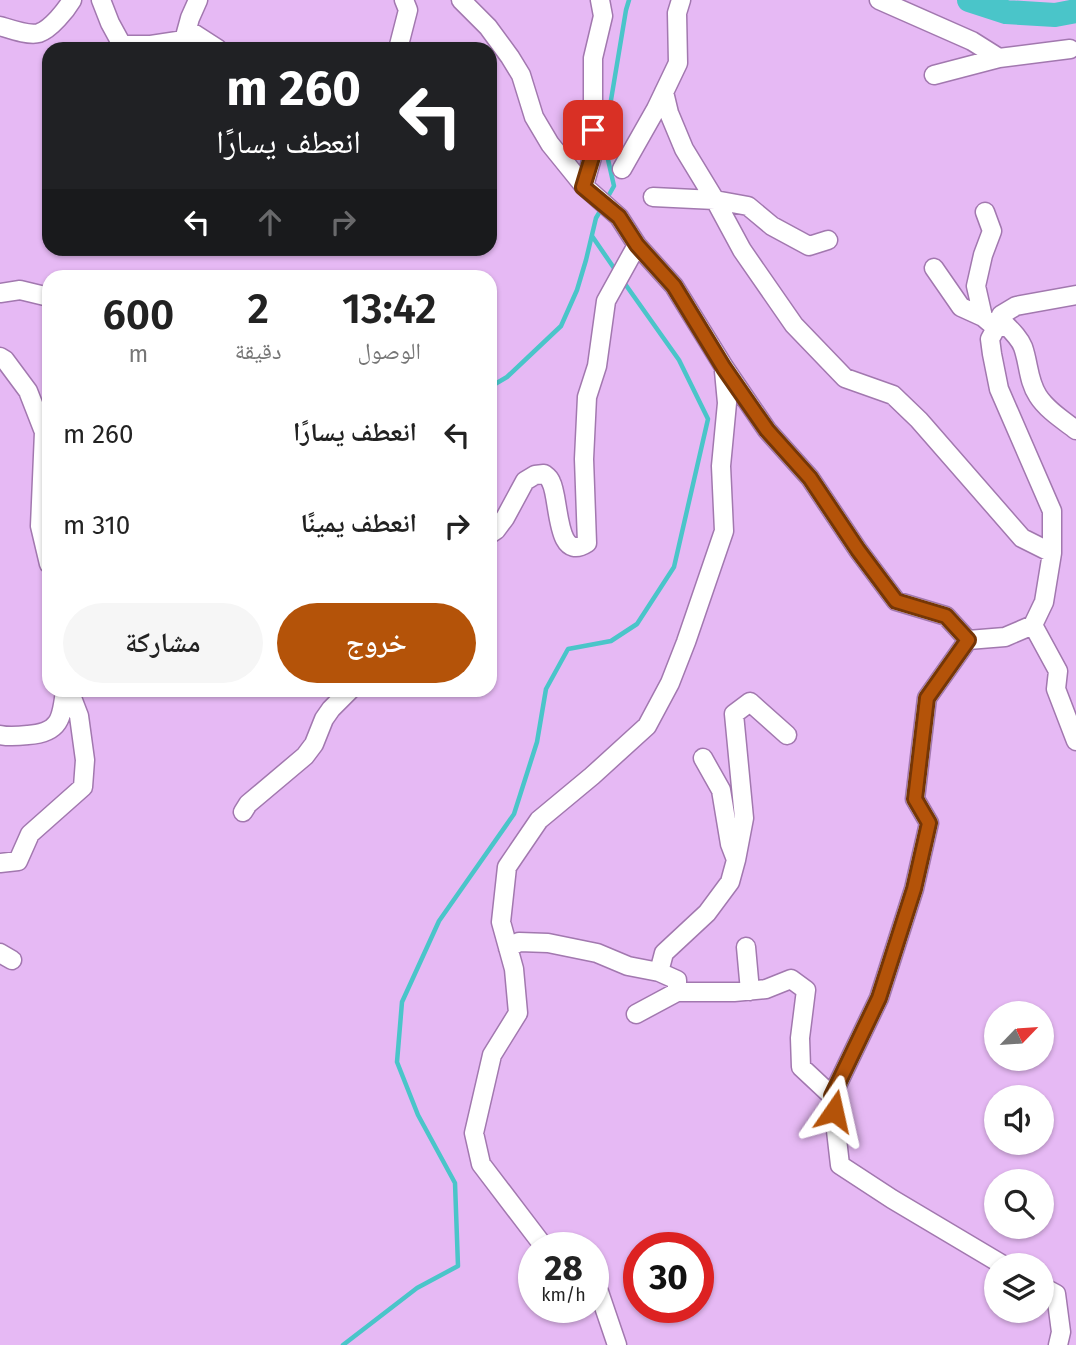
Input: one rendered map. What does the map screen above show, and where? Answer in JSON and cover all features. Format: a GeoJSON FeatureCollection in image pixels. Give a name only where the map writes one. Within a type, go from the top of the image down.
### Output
{"type":"FeatureCollection","features":[{"type":"Feature","properties":{"kind":"street"},"geometry":{"type":"LineString","coordinates":[[0,26],[17,32],[39,33],[67,9],[72,0]]}},
{"type":"Feature","properties":{"kind":"street"},"geometry":{"type":"LineString","coordinates":[[101,0],[120,42]]}},
{"type":"Feature","properties":{"kind":"street"},"geometry":{"type":"LineString","coordinates":[[171,42],[184,40],[198,0]]}},
{"type":"Feature","properties":{"kind":"street"},"geometry":{"type":"LineString","coordinates":[[400,42],[408,10],[404,0]]}},
{"type":"Feature","properties":{"kind":"street"},"geometry":{"type":"LineString","coordinates":[[461,0],[488,27],[510,57],[521,75],[534,117],[550,144],[587,189],[619,217],[637,245],[674,286],[724,368],[767,430],[810,478],[896,601],[946,616],[968,640]]}},
{"type":"Feature","properties":{"kind":"street"},"geometry":{"type":"LineString","coordinates":[[587,189],[593,154],[593,58],[603,16],[600,0]]}},
{"type":"Feature","properties":{"kind":"street"},"geometry":{"type":"LineString","coordinates":[[622,169],[678,63],[677,13],[681,0]]}},
{"type":"Feature","properties":{"kind":"street"},"geometry":{"type":"LineString","coordinates":[[879,0],[972,41],[999,58]]}},
{"type":"Feature","properties":{"kind":"street"},"geometry":{"type":"LineString","coordinates":[[187,29],[207,42]]}},
{"type":"Feature","properties":{"kind":"street"},"geometry":{"type":"LineString","coordinates":[[934,75],[999,58],[1070,49]]}},
{"type":"Feature","properties":{"kind":"street"},"geometry":{"type":"LineString","coordinates":[[664,92],[669,113],[684,149],[742,250],[794,325],[845,378],[893,395],[919,420],[1022,538],[1052,553]]}},
{"type":"Feature","properties":{"kind":"street"},"geometry":{"type":"LineString","coordinates":[[653,197],[715,200],[748,206],[772,226],[809,246],[828,240]]}},
{"type":"Feature","properties":{"kind":"street"},"geometry":{"type":"LineString","coordinates":[[968,640],[1005,637],[1033,625],[1044,602],[1052,553],[1052,511],[999,389],[992,354],[990,322],[976,286],[992,231],[985,212]]}},
{"type":"Feature","properties":{"kind":"street"},"geometry":{"type":"LineString","coordinates":[[497,529],[525,481],[535,475],[544,474],[550,479],[554,490],[564,540],[570,546],[580,547],[587,543],[584,459],[587,397],[597,366],[606,301],[637,245]]}},
{"type":"Feature","properties":{"kind":"street"},"geometry":{"type":"LineString","coordinates":[[934,268],[961,307],[990,322],[1006,325],[1017,336],[1023,345],[1029,373],[1038,396],[1049,410],[1076,430]]}},
{"type":"Feature","properties":{"kind":"street"},"geometry":{"type":"LineString","coordinates":[[0,293],[20,290],[42,295]]}},
{"type":"Feature","properties":{"kind":"street"},"geometry":{"type":"LineString","coordinates":[[990,322],[1016,306],[1076,295]]}},
{"type":"Feature","properties":{"kind":"street"},"geometry":{"type":"LineString","coordinates":[[0,357],[28,391],[42,427]]}},
{"type":"Feature","properties":{"kind":"street"},"geometry":{"type":"LineString","coordinates":[[533,1232],[481,1164],[474,1133],[492,1055],[518,1013],[514,969],[501,922],[507,867],[539,820],[624,749],[647,726],[670,683],[724,531],[721,466],[727,403],[724,368]]}},
{"type":"Feature","properties":{"kind":"street"},"geometry":{"type":"LineString","coordinates":[[42,498],[42,534]]}},
{"type":"Feature","properties":{"kind":"street"},"geometry":{"type":"LineString","coordinates":[[1033,625],[1058,671],[1056,689],[1076,741]]}},
{"type":"Feature","properties":{"kind":"street"},"geometry":{"type":"LineString","coordinates":[[968,640],[927,698],[915,799],[929,823],[914,889],[879,998],[832,1096],[840,1165],[984,1254]]}},
{"type":"Feature","properties":{"kind":"street"},"geometry":{"type":"LineString","coordinates":[[0,735],[41,734],[51,729],[61,716],[65,697]]}},
{"type":"Feature","properties":{"kind":"street"},"geometry":{"type":"LineString","coordinates":[[0,863],[18,861],[30,834],[83,787],[85,760],[79,716],[70,697]]}},
{"type":"Feature","properties":{"kind":"street"},"geometry":{"type":"LineString","coordinates":[[243,812],[248,804],[305,756],[314,744],[324,719],[343,697]]}},
{"type":"Feature","properties":{"kind":"street"},"geometry":{"type":"LineString","coordinates":[[659,972],[664,953],[707,913],[730,882],[744,818],[734,714],[750,702],[787,735]]}},
{"type":"Feature","properties":{"kind":"street"},"geometry":{"type":"LineString","coordinates":[[703,758],[721,790],[730,844],[736,860]]}},
{"type":"Feature","properties":{"kind":"street"},"geometry":{"type":"LineString","coordinates":[[508,948],[519,942],[548,943],[597,953],[628,966],[659,972],[677,980],[677,992]]}},
{"type":"Feature","properties":{"kind":"street"},"geometry":{"type":"LineString","coordinates":[[746,947],[750,991]]}},
{"type":"Feature","properties":{"kind":"street"},"geometry":{"type":"LineString","coordinates":[[636,1014],[677,992],[750,991],[766,989],[791,979],[806,990],[800,1038],[801,1067],[832,1096]]}},
{"type":"Feature","properties":{"kind":"street"},"geometry":{"type":"LineString","coordinates":[[1054,1293],[1061,1332],[1058,1345]]}},
{"type":"Feature","properties":{"kind":"street"},"geometry":{"type":"LineString","coordinates":[[609,1323],[615,1344]]}},
{"type":"Feature","properties":{"kind":"waterway"},"geometry":{"type":"LineString","coordinates":[[606,200],[614,186],[604,142],[629,0]]}},
{"type":"Feature","properties":{"kind":"waterway"},"geometry":{"type":"LineString","coordinates":[[969,0],[1006,12],[1055,15],[1076,11]]}},
{"type":"Feature","properties":{"kind":"waterway"},"geometry":{"type":"LineString","coordinates":[[497,383],[507,377],[561,326],[577,290],[596,218],[602,208]]}},
{"type":"Feature","properties":{"kind":"waterway"},"geometry":{"type":"LineString","coordinates":[[592,236],[616,271]]}},
{"type":"Feature","properties":{"kind":"waterway"},"geometry":{"type":"LineString","coordinates":[[343,1345],[417,1288],[458,1266],[455,1183],[418,1115],[397,1062],[402,1002],[439,921],[514,814],[537,742],[546,689],[568,649],[611,641],[637,624],[674,567],[708,419],[679,360],[623,281]]}},
{"type":"Feature","properties":{"kind":"route"},"geometry":{"type":"LineString","coordinates":[[593,130],[593,154],[583,187],[619,217],[637,245],[674,286],[724,368],[767,430],[810,478],[896,601],[946,616],[968,640],[927,698],[915,799],[929,823],[914,889],[879,998],[832,1096],[834,1111]]}}]}
